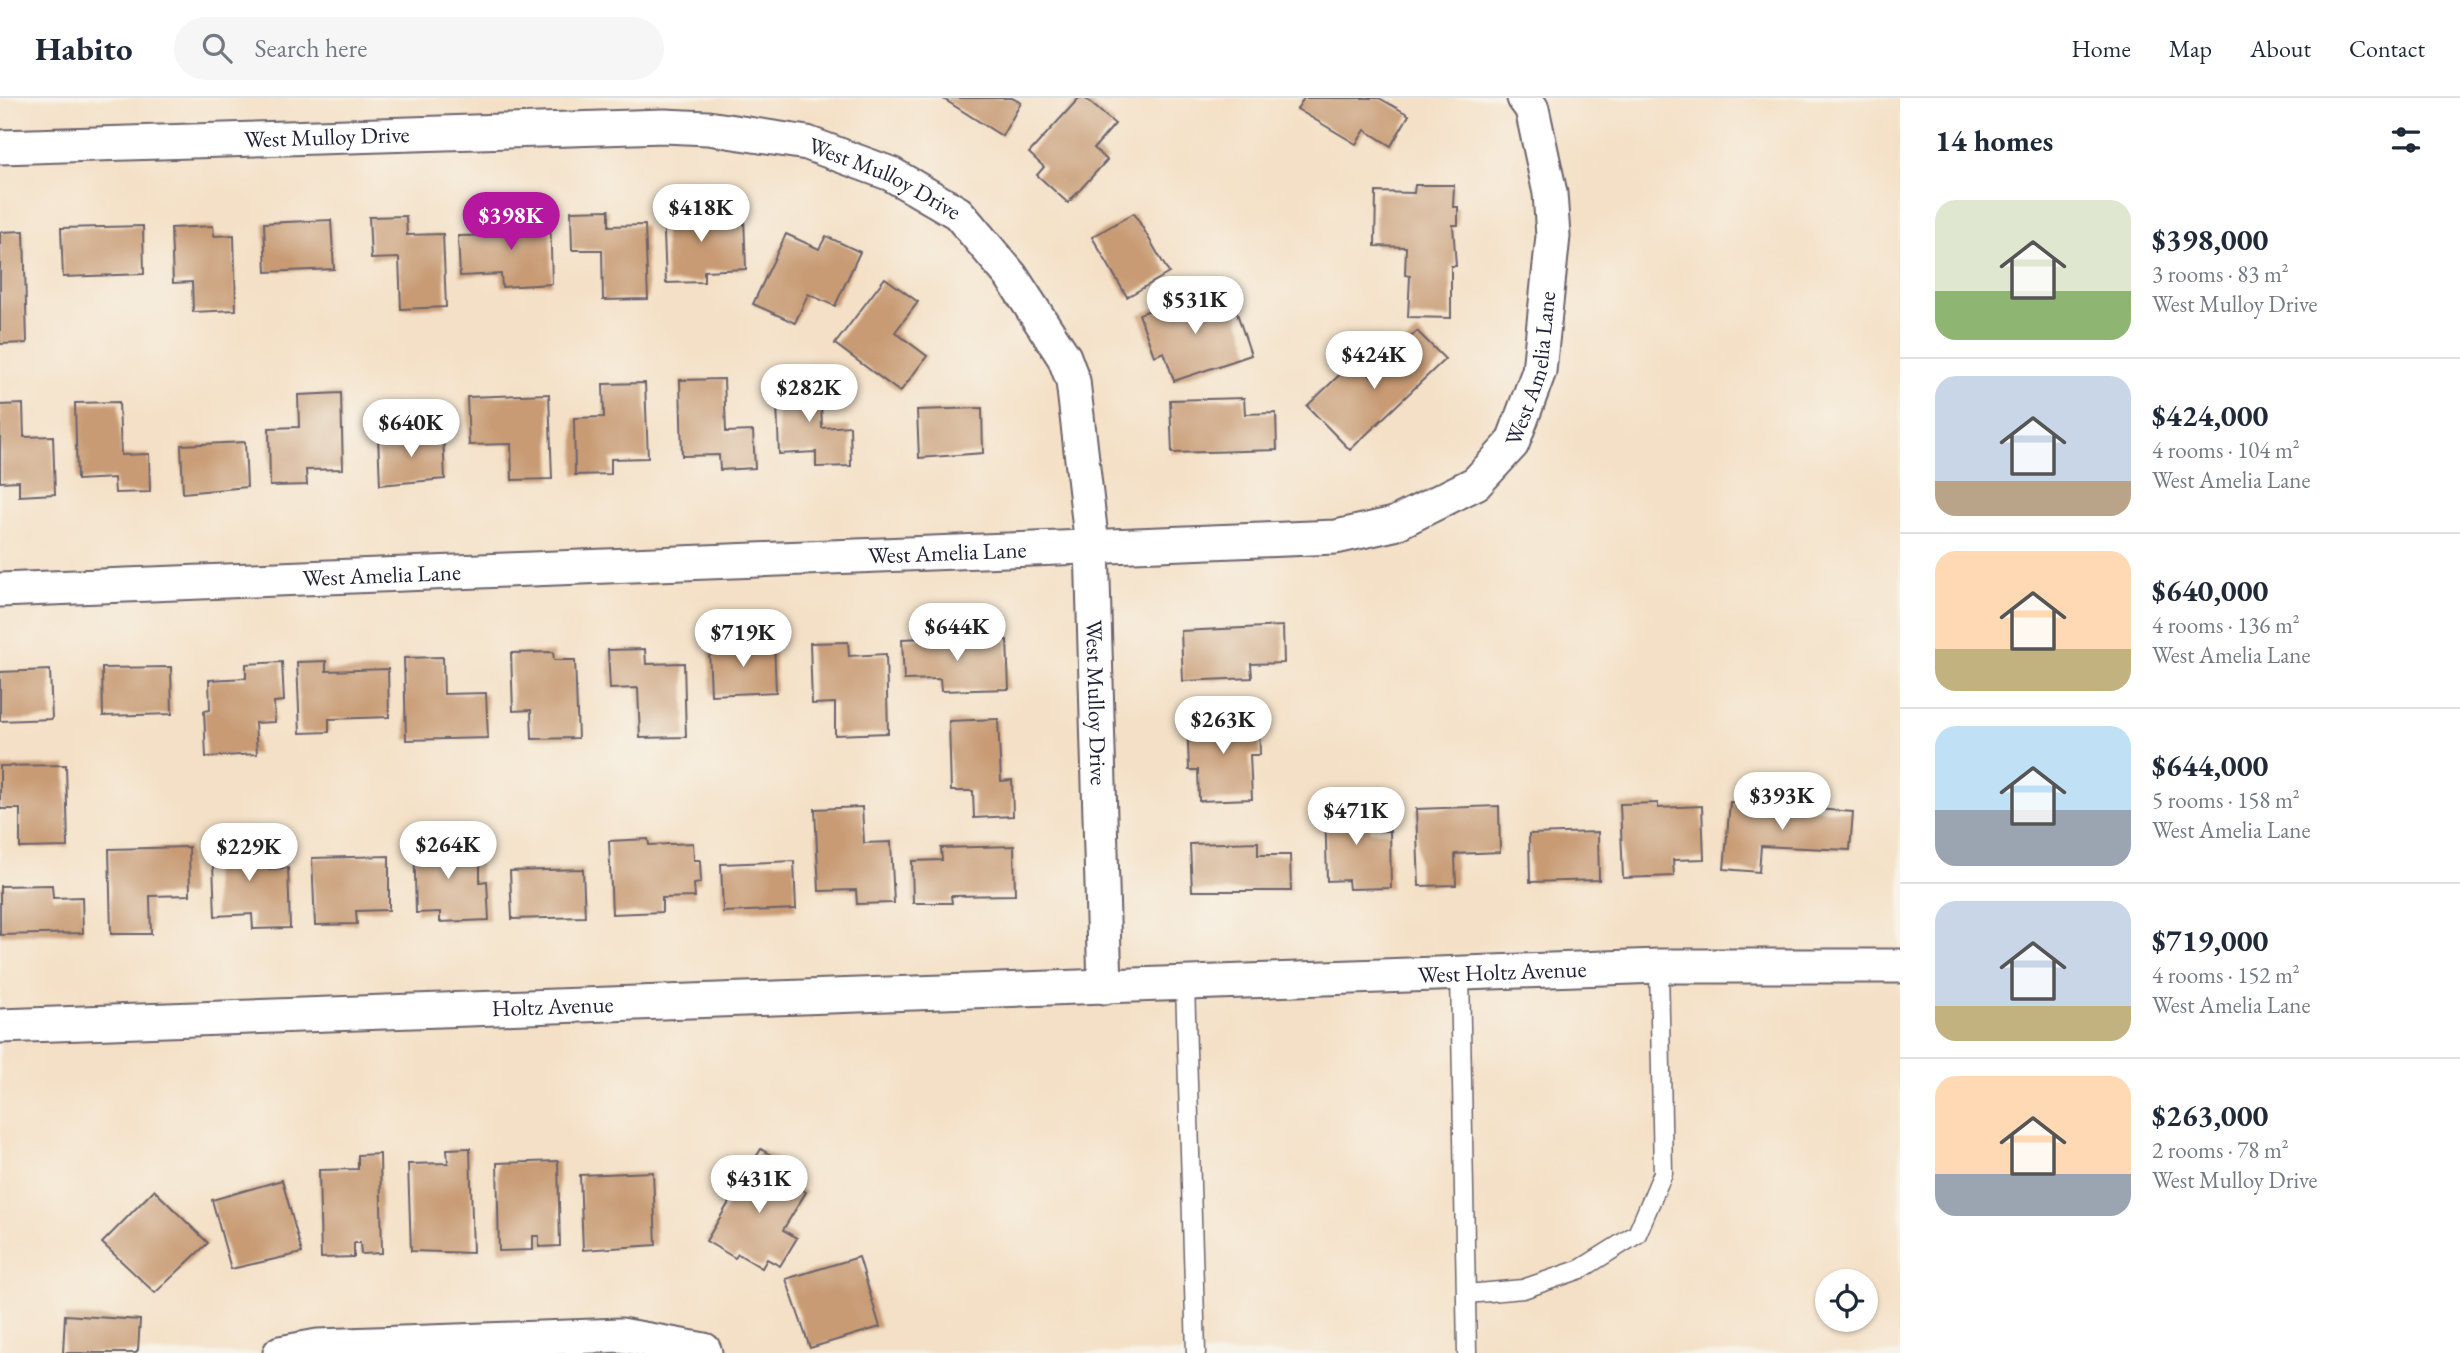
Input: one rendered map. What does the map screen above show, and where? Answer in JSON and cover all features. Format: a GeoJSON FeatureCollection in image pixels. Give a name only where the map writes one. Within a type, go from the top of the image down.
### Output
{"type":"FeatureCollection","features":[{"type":"Feature","properties":{"kind":"street","name":"West Amelia Lane"},"geometry":{"type":"LineString","coordinates":[[0,590],[1336,537],[1394,524],[1476,482],[1512,444],[1539,372],[1553,236],[1550,193],[1532,109],[1524,98]]}},
{"type":"Feature","properties":{"kind":"street","name":"West Mulloy Drive"},"geometry":{"type":"LineString","coordinates":[[0,146],[664,126],[708,128],[807,143],[891,174],[958,213],[1011,275],[1064,357],[1073,381],[1092,546],[1105,987]]}},
{"type":"Feature","properties":{"kind":"street","name":"West Holtz Avenue"},"geometry":{"type":"LineString","coordinates":[[1105,987],[1659,966],[1900,966]]}},
{"type":"Feature","properties":{"kind":"street","name":"Holtz Avenue"},"geometry":{"type":"LineString","coordinates":[[0,1026],[1105,987]]}},
{"type":"Feature","properties":{"kind":"street"},"geometry":{"type":"LineString","coordinates":[[280,1353],[318,1346],[621,1335],[705,1351]]}},
{"type":"Feature","properties":{"kind":"lane"},"geometry":{"type":"LineString","coordinates":[[1467,1294],[1523,1289],[1581,1269],[1637,1234],[1664,1173],[1659,966]]}},
{"type":"Feature","properties":{"kind":"lane"},"geometry":{"type":"LineString","coordinates":[[1460,973],[1467,1353]]}},
{"type":"Feature","properties":{"kind":"lane"},"geometry":{"type":"LineString","coordinates":[[1185,983],[1196,1353]]}},
{"type":"Feature","properties":{"kind":"building"},"geometry":{"type":"Polygon","coordinates":[[[942,98],[1012,98],[1021,103],[1002,136],[942,98]]]}},
{"type":"Feature","properties":{"kind":"building"},"geometry":{"type":"Polygon","coordinates":[[[1079,98],[1085,98],[1115,124],[1094,148],[1107,160],[1068,203],[1037,175],[1044,167],[1029,153],[1079,98]]]}},
{"type":"Feature","properties":{"kind":"building"},"geometry":{"type":"Polygon","coordinates":[[[1304,98],[1379,98],[1409,115],[1391,146],[1365,130],[1356,144],[1297,109],[1304,98]]]}},
{"type":"Feature","properties":{"kind":"building"},"geometry":{"type":"Polygon","coordinates":[[[1415,185],[1454,185],[1453,207],[1458,207],[1458,225],[1453,225],[1456,266],[1451,266],[1451,318],[1408,317],[1410,276],[1405,275],[1406,247],[1375,246],[1376,192],[1414,193],[1415,185]]]}},
{"type":"Feature","properties":{"kind":"building"},"geometry":{"type":"Polygon","coordinates":[[[712,207],[712,219],[744,218],[746,269],[704,271],[704,282],[666,283],[663,209],[712,207]]]}},
{"type":"Feature","properties":{"kind":"building"},"geometry":{"type":"Polygon","coordinates":[[[609,210],[609,226],[645,225],[648,299],[603,300],[602,250],[572,250],[571,211],[609,210]]]}},
{"type":"Feature","properties":{"kind":"building"},"geometry":{"type":"Polygon","coordinates":[[[1134,213],[1169,273],[1127,297],[1092,237],[1134,213]]]}},
{"type":"Feature","properties":{"kind":"building"},"geometry":{"type":"Polygon","coordinates":[[[550,214],[552,284],[502,287],[501,274],[460,276],[458,236],[502,235],[501,216],[550,214]]]}},
{"type":"Feature","properties":{"kind":"building"},"geometry":{"type":"Polygon","coordinates":[[[406,216],[407,235],[443,234],[446,307],[401,309],[399,258],[371,259],[369,217],[406,216]]]}},
{"type":"Feature","properties":{"kind":"building"},"geometry":{"type":"Polygon","coordinates":[[[331,220],[334,269],[266,272],[264,223],[331,220]]]}},
{"type":"Feature","properties":{"kind":"building"},"geometry":{"type":"Polygon","coordinates":[[[143,226],[144,274],[63,277],[61,228],[143,226]]]}},
{"type":"Feature","properties":{"kind":"building"},"geometry":{"type":"Polygon","coordinates":[[[213,226],[214,236],[234,235],[236,310],[193,312],[192,282],[173,283],[171,228],[213,226]]]}},
{"type":"Feature","properties":{"kind":"building"},"geometry":{"type":"Polygon","coordinates":[[[24,231],[27,343],[0,344],[0,232],[24,231]]]}},
{"type":"Feature","properties":{"kind":"building"},"geometry":{"type":"Polygon","coordinates":[[[786,234],[819,249],[826,236],[860,252],[835,306],[808,294],[795,323],[753,304],[786,234]]]}},
{"type":"Feature","properties":{"kind":"building"},"geometry":{"type":"Polygon","coordinates":[[[885,278],[918,302],[895,332],[927,356],[900,392],[835,344],[885,278]]]}},
{"type":"Feature","properties":{"kind":"building"},"geometry":{"type":"Polygon","coordinates":[[[1196,294],[1203,314],[1234,304],[1251,355],[1174,381],[1164,352],[1154,356],[1139,314],[1196,294]]]}},
{"type":"Feature","properties":{"kind":"building"},"geometry":{"type":"Polygon","coordinates":[[[1417,331],[1445,359],[1350,450],[1307,406],[1356,359],[1371,376],[1417,331]]]}},
{"type":"Feature","properties":{"kind":"building"},"geometry":{"type":"Polygon","coordinates":[[[820,376],[822,428],[850,426],[851,466],[816,467],[816,452],[779,454],[776,378],[820,376]]]}},
{"type":"Feature","properties":{"kind":"building"},"geometry":{"type":"Polygon","coordinates":[[[724,379],[726,432],[753,431],[755,468],[720,470],[719,455],[682,456],[680,380],[724,379]]]}},
{"type":"Feature","properties":{"kind":"building"},"geometry":{"type":"Polygon","coordinates":[[[645,383],[648,458],[611,459],[611,474],[575,475],[574,418],[604,417],[603,384],[645,383]]]}},
{"type":"Feature","properties":{"kind":"building"},"geometry":{"type":"Polygon","coordinates":[[[341,393],[343,469],[306,470],[307,485],[270,486],[269,428],[299,427],[298,395],[341,393]]]}},
{"type":"Feature","properties":{"kind":"building"},"geometry":{"type":"Polygon","coordinates":[[[549,394],[552,479],[512,480],[511,444],[469,445],[467,397],[549,394]]]}},
{"type":"Feature","properties":{"kind":"building"},"geometry":{"type":"Polygon","coordinates":[[[1244,398],[1245,414],[1276,413],[1277,450],[1172,453],[1170,400],[1244,398]]]}},
{"type":"Feature","properties":{"kind":"building"},"geometry":{"type":"Polygon","coordinates":[[[119,402],[121,455],[149,454],[150,492],[115,493],[114,478],[77,480],[75,403],[119,402]]]}},
{"type":"Feature","properties":{"kind":"building"},"geometry":{"type":"Polygon","coordinates":[[[23,404],[24,437],[53,436],[55,494],[19,496],[19,481],[0,482],[0,405],[23,404]]]}},
{"type":"Feature","properties":{"kind":"building"},"geometry":{"type":"Polygon","coordinates":[[[982,408],[983,453],[919,458],[917,410],[982,408]]]}},
{"type":"Feature","properties":{"kind":"building"},"geometry":{"type":"Polygon","coordinates":[[[443,434],[445,479],[380,485],[378,436],[443,434]]]}},
{"type":"Feature","properties":{"kind":"building"},"geometry":{"type":"Polygon","coordinates":[[[245,442],[247,487],[183,493],[181,445],[245,442]]]}},
{"type":"Feature","properties":{"kind":"building"},"geometry":{"type":"Polygon","coordinates":[[[1283,626],[1284,663],[1251,664],[1252,678],[1183,681],[1181,631],[1283,626]]]}},
{"type":"Feature","properties":{"kind":"building"},"geometry":{"type":"Polygon","coordinates":[[[947,637],[947,642],[1007,640],[1009,689],[941,691],[940,679],[904,680],[902,639],[947,637]]]}},
{"type":"Feature","properties":{"kind":"building"},"geometry":{"type":"Polygon","coordinates":[[[774,642],[776,692],[711,695],[709,648],[774,642]]]}},
{"type":"Feature","properties":{"kind":"building"},"geometry":{"type":"Polygon","coordinates":[[[848,642],[849,656],[886,654],[888,733],[835,735],[835,703],[812,704],[810,643],[848,642]]]}},
{"type":"Feature","properties":{"kind":"building"},"geometry":{"type":"Polygon","coordinates":[[[645,649],[646,664],[684,663],[686,737],[640,738],[638,688],[610,689],[608,650],[645,649]]]}},
{"type":"Feature","properties":{"kind":"building"},"geometry":{"type":"Polygon","coordinates":[[[553,652],[554,660],[575,660],[578,738],[532,739],[531,710],[513,711],[511,653],[553,652]]]}},
{"type":"Feature","properties":{"kind":"building"},"geometry":{"type":"Polygon","coordinates":[[[443,657],[444,694],[486,693],[488,738],[406,740],[404,658],[443,657]]]}},
{"type":"Feature","properties":{"kind":"building"},"geometry":{"type":"Polygon","coordinates":[[[326,661],[326,671],[388,669],[389,717],[329,719],[329,732],[300,733],[297,662],[326,661]]]}},
{"type":"Feature","properties":{"kind":"building"},"geometry":{"type":"Polygon","coordinates":[[[282,662],[284,701],[274,702],[275,722],[255,723],[257,754],[206,757],[204,711],[210,710],[209,680],[246,678],[246,664],[282,662]]]}},
{"type":"Feature","properties":{"kind":"building"},"geometry":{"type":"Polygon","coordinates":[[[171,667],[172,714],[103,716],[102,668],[171,667]]]}},
{"type":"Feature","properties":{"kind":"building"},"geometry":{"type":"Polygon","coordinates":[[[50,670],[52,719],[0,721],[0,672],[50,670]]]}},
{"type":"Feature","properties":{"kind":"building"},"geometry":{"type":"Polygon","coordinates":[[[1259,717],[1260,755],[1250,755],[1252,799],[1199,801],[1198,770],[1189,770],[1187,719],[1259,717]]]}},
{"type":"Feature","properties":{"kind":"building"},"geometry":{"type":"Polygon","coordinates":[[[998,719],[1001,781],[1012,780],[1013,816],[974,818],[973,791],[951,791],[949,721],[998,719]]]}},
{"type":"Feature","properties":{"kind":"building"},"geometry":{"type":"Polygon","coordinates":[[[66,765],[68,847],[20,848],[20,809],[0,809],[0,766],[66,765]]]}},
{"type":"Feature","properties":{"kind":"building"},"geometry":{"type":"Polygon","coordinates":[[[1369,802],[1370,831],[1390,831],[1391,888],[1349,889],[1348,880],[1327,881],[1325,803],[1369,802]]]}},
{"type":"Feature","properties":{"kind":"building"},"geometry":{"type":"Polygon","coordinates":[[[1730,802],[1853,812],[1850,850],[1761,846],[1759,872],[1724,869],[1730,802]]]}},
{"type":"Feature","properties":{"kind":"building"},"geometry":{"type":"Polygon","coordinates":[[[1658,803],[1658,808],[1702,806],[1704,859],[1673,860],[1674,876],[1623,878],[1620,804],[1658,803]]]}},
{"type":"Feature","properties":{"kind":"building"},"geometry":{"type":"Polygon","coordinates":[[[1499,806],[1500,852],[1455,854],[1456,885],[1419,886],[1416,809],[1499,806]]]}},
{"type":"Feature","properties":{"kind":"building"},"geometry":{"type":"Polygon","coordinates":[[[862,807],[864,843],[891,842],[894,903],[857,904],[856,890],[819,891],[815,809],[862,807]]]}},
{"type":"Feature","properties":{"kind":"building"},"geometry":{"type":"Polygon","coordinates":[[[1598,832],[1599,880],[1530,882],[1529,834],[1598,832]]]}},
{"type":"Feature","properties":{"kind":"building"},"geometry":{"type":"Polygon","coordinates":[[[461,834],[462,864],[480,863],[480,882],[487,881],[489,920],[440,922],[440,912],[416,913],[414,836],[461,834]]]}},
{"type":"Feature","properties":{"kind":"building"},"geometry":{"type":"Polygon","coordinates":[[[263,836],[265,869],[288,868],[290,928],[253,929],[252,914],[215,916],[212,838],[263,836]]]}},
{"type":"Feature","properties":{"kind":"building"},"geometry":{"type":"Polygon","coordinates":[[[648,839],[649,845],[693,843],[694,860],[700,860],[701,883],[694,884],[695,897],[662,898],[662,912],[612,914],[609,841],[648,839]]]}},
{"type":"Feature","properties":{"kind":"building"},"geometry":{"type":"Polygon","coordinates":[[[1258,842],[1258,855],[1290,855],[1291,891],[1192,891],[1190,844],[1258,842]]]}},
{"type":"Feature","properties":{"kind":"building"},"geometry":{"type":"Polygon","coordinates":[[[1014,846],[1015,895],[951,896],[952,903],[913,903],[912,861],[942,860],[941,848],[1014,846]]]}},
{"type":"Feature","properties":{"kind":"building"},"geometry":{"type":"Polygon","coordinates":[[[189,847],[190,895],[150,896],[151,934],[111,934],[109,849],[189,847]]]}},
{"type":"Feature","properties":{"kind":"building"},"geometry":{"type":"Polygon","coordinates":[[[389,856],[389,910],[356,911],[357,924],[315,925],[312,858],[389,856]]]}},
{"type":"Feature","properties":{"kind":"building"},"geometry":{"type":"Polygon","coordinates":[[[794,861],[796,909],[723,912],[721,864],[794,861]]]}},
{"type":"Feature","properties":{"kind":"building"},"geometry":{"type":"Polygon","coordinates":[[[583,869],[585,917],[512,919],[510,871],[583,869]]]}},
{"type":"Feature","properties":{"kind":"building"},"geometry":{"type":"Polygon","coordinates":[[[52,885],[53,898],[82,897],[83,933],[0,935],[0,886],[52,885]]]}},
{"type":"Feature","properties":{"kind":"building"},"geometry":{"type":"Polygon","coordinates":[[[470,1148],[473,1253],[411,1251],[408,1164],[448,1163],[447,1149],[470,1148]]]}},
{"type":"Feature","properties":{"kind":"building"},"geometry":{"type":"Polygon","coordinates":[[[761,1149],[779,1160],[772,1171],[806,1192],[783,1230],[797,1238],[780,1266],[767,1259],[762,1268],[738,1254],[735,1258],[706,1241],[761,1149]]]}},
{"type":"Feature","properties":{"kind":"building"},"geometry":{"type":"Polygon","coordinates":[[[380,1154],[382,1253],[361,1254],[360,1243],[354,1243],[354,1257],[321,1258],[319,1170],[358,1169],[358,1155],[380,1154]]]}},
{"type":"Feature","properties":{"kind":"building"},"geometry":{"type":"Polygon","coordinates":[[[558,1161],[560,1246],[539,1247],[539,1236],[533,1236],[533,1250],[499,1251],[497,1163],[558,1161]]]}},
{"type":"Feature","properties":{"kind":"building"},"geometry":{"type":"Polygon","coordinates":[[[653,1172],[656,1245],[583,1250],[580,1175],[653,1172]]]}},
{"type":"Feature","properties":{"kind":"building"},"geometry":{"type":"Polygon","coordinates":[[[282,1180],[302,1253],[231,1269],[212,1200],[282,1180]]]}},
{"type":"Feature","properties":{"kind":"building"},"geometry":{"type":"Polygon","coordinates":[[[154,1190],[208,1243],[155,1293],[102,1243],[154,1190]]]}},
{"type":"Feature","properties":{"kind":"building"},"geometry":{"type":"Polygon","coordinates":[[[859,1257],[880,1327],[810,1348],[786,1279],[859,1257]]]}},
{"type":"Feature","properties":{"kind":"building"},"geometry":{"type":"Polygon","coordinates":[[[65,1315],[140,1320],[138,1350],[136,1353],[63,1353],[65,1315]]]}}]}
